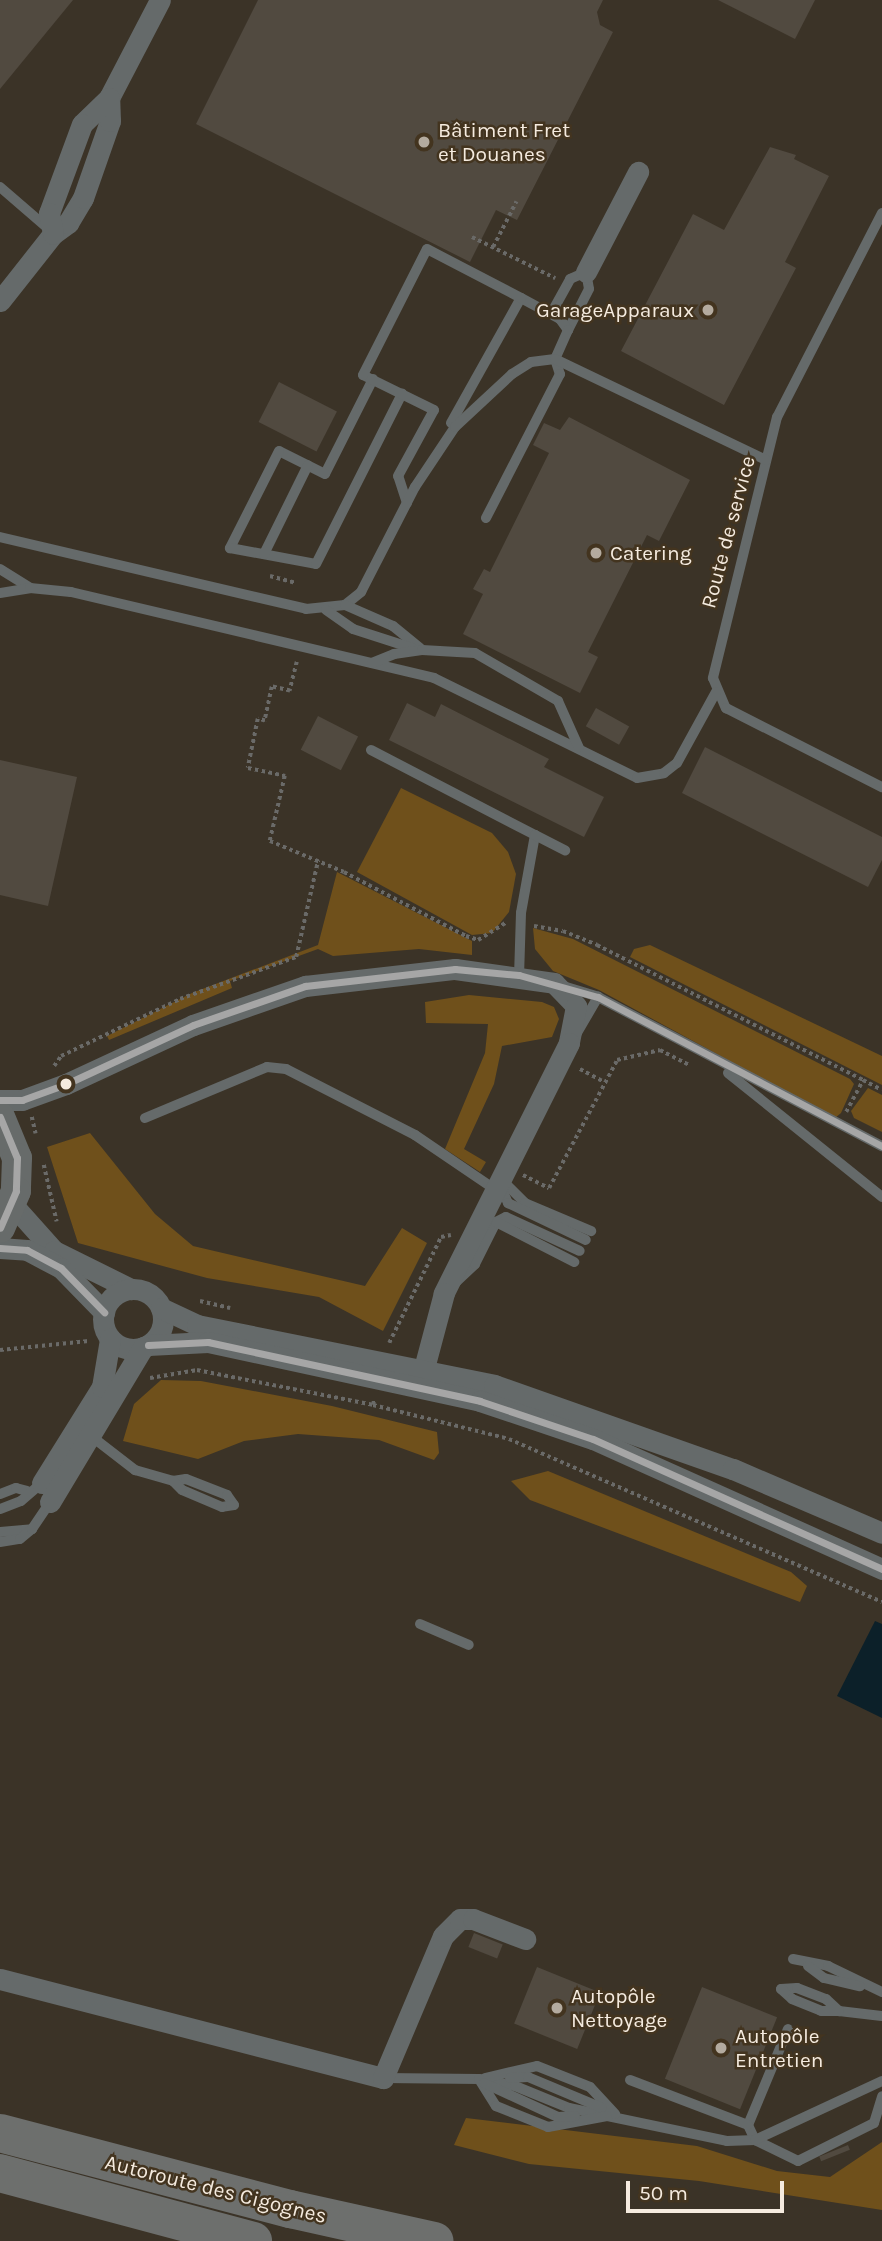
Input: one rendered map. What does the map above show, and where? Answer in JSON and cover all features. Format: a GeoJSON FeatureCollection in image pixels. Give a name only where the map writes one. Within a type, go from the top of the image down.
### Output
{"type":"FeatureCollection","features":[{"type":"Feature","properties":{"kind":"highway","name":"Autoroute des Cigognes"},"geometry":{"type":"LineString","coordinates":[[0,2133],[290,2209],[434,2241]]}},
{"type":"Feature","properties":{"kind":"highway","name":"Autoroute des Cigognes"},"geometry":{"type":"LineString","coordinates":[[0,2174],[249,2240]]}},
{"type":"Feature","properties":{"kind":"main road"},"geometry":{"type":"LineString","coordinates":[[6,1216],[17,1158],[11,1108]]}},
{"type":"Feature","properties":{"kind":"street"},"geometry":{"type":"LineString","coordinates":[[0,301],[7,280],[53,233],[68,223],[83,198],[110,121],[109,98],[160,0]]}},
{"type":"Feature","properties":{"kind":"street"},"geometry":{"type":"LineString","coordinates":[[586,272],[638,172]]}},
{"type":"Feature","properties":{"kind":"street"},"geometry":{"type":"LineString","coordinates":[[0,1100],[11,1108],[193,1025],[304,986],[374,976],[477,971],[519,975],[554,983],[576,1006],[569,1043],[444,1293],[431,1330],[420,1377]]}},
{"type":"Feature","properties":{"kind":"street"},"geometry":{"type":"LineString","coordinates":[[6,1216],[54,1251],[131,1289],[149,1294],[161,1308],[197,1325],[382,1362],[480,1401],[593,1439],[882,1569]]}},
{"type":"Feature","properties":{"kind":"street"},"geometry":{"type":"LineString","coordinates":[[0,1248],[27,1250],[61,1269],[104,1312]]}},
{"type":"Feature","properties":{"kind":"street"},"geometry":{"type":"LineString","coordinates":[[40,1492],[91,1436],[116,1376],[101,1339],[104,1312],[114,1296],[131,1289]]}},
{"type":"Feature","properties":{"kind":"street"},"geometry":{"type":"LineString","coordinates":[[40,1492],[116,1376],[162,1326],[161,1308]]}},
{"type":"Feature","properties":{"kind":"street"},"geometry":{"type":"LineString","coordinates":[[101,1339],[126,1348],[208,1342],[382,1362]]}},
{"type":"Feature","properties":{"kind":"street"},"geometry":{"type":"LineString","coordinates":[[420,1377],[578,1412],[733,1469],[882,1533]]}},
{"type":"Feature","properties":{"kind":"street"},"geometry":{"type":"LineString","coordinates":[[0,1979],[383,2078],[443,1936],[460,1919],[473,1919],[525,1939]]}},
{"type":"Feature","properties":{"kind":"lane"},"geometry":{"type":"LineString","coordinates":[[0,187],[53,233]]}},
{"type":"Feature","properties":{"kind":"lane","name":"Route de service"},"geometry":{"type":"LineString","coordinates":[[716,692],[713,678],[717,648],[777,417],[882,213]]}},
{"type":"Feature","properties":{"kind":"lane"},"geometry":{"type":"LineString","coordinates":[[407,503],[398,476],[434,410],[363,375],[427,249],[552,312],[568,330]]}},
{"type":"Feature","properties":{"kind":"lane"},"geometry":{"type":"LineString","coordinates":[[486,518],[560,374],[555,359],[589,289],[586,272],[570,279],[552,312]]}},
{"type":"Feature","properties":{"kind":"lane"},"geometry":{"type":"LineString","coordinates":[[0,537],[306,609],[326,610],[345,605],[360,593],[372,575],[407,503],[521,298]]}},
{"type":"Feature","properties":{"kind":"lane"},"geometry":{"type":"LineString","coordinates":[[435,453],[477,402],[503,381],[531,362],[555,359],[766,460]]}},
{"type":"Feature","properties":{"kind":"lane"},"geometry":{"type":"LineString","coordinates":[[373,379],[325,474],[279,451],[230,548],[316,564],[402,394]]}},
{"type":"Feature","properties":{"kind":"lane"},"geometry":{"type":"LineString","coordinates":[[264,554],[308,465]]}},
{"type":"Feature","properties":{"kind":"lane"},"geometry":{"type":"LineString","coordinates":[[0,569],[30,588]]}},
{"type":"Feature","properties":{"kind":"lane"},"geometry":{"type":"LineString","coordinates":[[0,593],[30,588],[72,592],[434,678],[637,778],[664,773],[688,748],[716,692]]}},
{"type":"Feature","properties":{"kind":"lane"},"geometry":{"type":"LineString","coordinates":[[345,605],[393,626],[422,650]]}},
{"type":"Feature","properties":{"kind":"lane"},"geometry":{"type":"LineString","coordinates":[[326,610],[353,629],[386,643],[422,650],[475,653],[558,701],[579,748]]}},
{"type":"Feature","properties":{"kind":"lane"},"geometry":{"type":"LineString","coordinates":[[372,663],[394,654],[422,650]]}},
{"type":"Feature","properties":{"kind":"lane"},"geometry":{"type":"LineString","coordinates":[[716,692],[726,708],[882,788]]}},
{"type":"Feature","properties":{"kind":"lane"},"geometry":{"type":"LineString","coordinates":[[371,750],[565,850]]}},
{"type":"Feature","properties":{"kind":"lane"},"geometry":{"type":"LineString","coordinates":[[519,975],[521,924],[535,835]]}},
{"type":"Feature","properties":{"kind":"lane"},"geometry":{"type":"LineString","coordinates":[[554,983],[598,997],[882,1146]]}},
{"type":"Feature","properties":{"kind":"lane"},"geometry":{"type":"LineString","coordinates":[[569,1043],[584,1026],[598,997]]}},
{"type":"Feature","properties":{"kind":"lane"},"geometry":{"type":"LineString","coordinates":[[682,1042],[761,1096],[882,1197]]}},
{"type":"Feature","properties":{"kind":"lane"},"geometry":{"type":"LineString","coordinates":[[145,1118],[267,1067],[286,1069],[415,1135],[499,1185],[508,1203],[588,1235]]}},
{"type":"Feature","properties":{"kind":"lane"},"geometry":{"type":"LineString","coordinates":[[444,1293],[475,1264],[496,1222],[506,1217],[580,1251]]}},
{"type":"Feature","properties":{"kind":"lane"},"geometry":{"type":"LineString","coordinates":[[496,1222],[575,1262]]}},
{"type":"Feature","properties":{"kind":"lane"},"geometry":{"type":"LineString","coordinates":[[91,1436],[135,1470],[173,1482],[182,1490],[215,1504],[234,1505]]}},
{"type":"Feature","properties":{"kind":"lane"},"geometry":{"type":"LineString","coordinates":[[0,1494],[16,1488],[40,1492]]}},
{"type":"Feature","properties":{"kind":"lane"},"geometry":{"type":"LineString","coordinates":[[0,1509],[40,1492]]}},
{"type":"Feature","properties":{"kind":"lane"},"geometry":{"type":"LineString","coordinates":[[0,1542],[20,1539],[32,1529],[40,1492]]}},
{"type":"Feature","properties":{"kind":"lane"},"geometry":{"type":"LineString","coordinates":[[0,1532],[32,1529]]}},
{"type":"Feature","properties":{"kind":"lane"},"geometry":{"type":"LineString","coordinates":[[420,1624],[469,1645]]}},
{"type":"Feature","properties":{"kind":"lane"},"geometry":{"type":"LineString","coordinates":[[793,1959],[805,1964],[836,1969],[863,1986],[882,1992]]}},
{"type":"Feature","properties":{"kind":"lane"},"geometry":{"type":"LineString","coordinates":[[781,1989],[797,1988],[826,1999],[839,2011],[882,2016]]}},
{"type":"Feature","properties":{"kind":"lane"},"geometry":{"type":"LineString","coordinates":[[748,2125],[788,2029]]}},
{"type":"Feature","properties":{"kind":"lane"},"geometry":{"type":"LineString","coordinates":[[479,2079],[537,2066],[590,2087],[615,2114]]}},
{"type":"Feature","properties":{"kind":"lane"},"geometry":{"type":"LineString","coordinates":[[383,2078],[479,2079],[515,2085],[569,2108],[615,2114],[727,2141],[755,2140],[882,2081]]}},
{"type":"Feature","properties":{"kind":"lane"},"geometry":{"type":"LineString","coordinates":[[479,2079],[496,2106],[548,2127],[615,2114]]}},
{"type":"Feature","properties":{"kind":"lane"},"geometry":{"type":"LineString","coordinates":[[630,2080],[748,2125],[755,2140],[798,2161],[874,2123],[882,2096]]}},
{"type":"Feature","properties":{"kind":"path"},"geometry":{"type":"LineString","coordinates":[[493,247],[516,202]]}},
{"type":"Feature","properties":{"kind":"path"},"geometry":{"type":"LineString","coordinates":[[472,237],[558,280],[564,268]]}},
{"type":"Feature","properties":{"kind":"path"},"geometry":{"type":"LineString","coordinates":[[270,576],[296,583]]}},
{"type":"Feature","properties":{"kind":"path"},"geometry":{"type":"LineString","coordinates":[[297,661],[290,691],[272,687],[265,721],[258,719],[248,768],[285,776],[270,841],[318,860],[478,940],[494,935],[505,923],[563,931],[597,945],[863,1080]]}},
{"type":"Feature","properties":{"kind":"path"},"geometry":{"type":"LineString","coordinates":[[51,1070],[61,1056],[180,999],[296,957],[318,860]]}},
{"type":"Feature","properties":{"kind":"path"},"geometry":{"type":"LineString","coordinates":[[477,971],[478,940]]}},
{"type":"Feature","properties":{"kind":"path"},"geometry":{"type":"LineString","coordinates":[[550,1188],[617,1060],[660,1050],[693,1067]]}},
{"type":"Feature","properties":{"kind":"path"},"geometry":{"type":"LineString","coordinates":[[11,1108],[38,1141]]}},
{"type":"Feature","properties":{"kind":"path"},"geometry":{"type":"LineString","coordinates":[[41,1154],[60,1236]]}},
{"type":"Feature","properties":{"kind":"path"},"geometry":{"type":"LineString","coordinates":[[373,1405],[382,1362],[441,1237],[457,1238]]}},
{"type":"Feature","properties":{"kind":"path"},"geometry":{"type":"LineString","coordinates":[[87,1294],[81,1298],[101,1339],[96,1370],[116,1376],[197,1370],[373,1405],[509,1438],[882,1602]]}},
{"type":"Feature","properties":{"kind":"path"},"geometry":{"type":"LineString","coordinates":[[191,1299],[243,1311]]}},
{"type":"Feature","properties":{"kind":"path"},"geometry":{"type":"LineString","coordinates":[[0,1350],[101,1339]]}},
{"type":"Feature","properties":{"kind":"path"},"geometry":{"type":"LineString","coordinates":[[375,1342],[382,1362]]}},
{"type":"Feature","properties":{"kind":"shaded area"},"geometry":{"type":"Polygon","coordinates":[[[401,788],[492,833],[508,852],[516,874],[509,912],[492,933],[472,935],[357,872],[401,788]]]}},
{"type":"Feature","properties":{"kind":"shaded area"},"geometry":{"type":"Polygon","coordinates":[[[337,872],[472,941],[472,955],[419,949],[333,956],[318,949],[230,981],[232,988],[109,1040],[107,1036],[192,993],[318,945],[337,872]]]}},
{"type":"Feature","properties":{"kind":"shaded area"},"geometry":{"type":"Polygon","coordinates":[[[533,928],[573,939],[850,1079],[854,1084],[841,1113],[835,1118],[599,990],[553,971],[535,949],[533,928]]]}},
{"type":"Feature","properties":{"kind":"shaded area"},"geometry":{"type":"Polygon","coordinates":[[[650,945],[882,1056],[882,1085],[630,957],[634,949],[650,945]]]}},
{"type":"Feature","properties":{"kind":"shaded area"},"geometry":{"type":"Polygon","coordinates":[[[469,995],[542,1002],[554,1007],[559,1019],[552,1037],[502,1046],[494,1084],[464,1149],[486,1162],[480,1172],[445,1149],[485,1053],[488,1024],[426,1023],[425,1002],[469,995]]]}},
{"type":"Feature","properties":{"kind":"shaded area"},"geometry":{"type":"Polygon","coordinates":[[[868,1088],[882,1095],[882,1132],[854,1118],[851,1111],[868,1088]]]}},
{"type":"Feature","properties":{"kind":"shaded area"},"geometry":{"type":"Polygon","coordinates":[[[90,1133],[155,1214],[193,1246],[365,1286],[402,1228],[427,1243],[383,1331],[319,1297],[207,1278],[78,1243],[47,1147],[90,1133]]]}},
{"type":"Feature","properties":{"kind":"shaded area"},"geometry":{"type":"Polygon","coordinates":[[[161,1380],[201,1381],[332,1406],[437,1432],[439,1453],[434,1460],[379,1440],[298,1434],[244,1441],[198,1459],[123,1441],[134,1404],[161,1380]]]}},
{"type":"Feature","properties":{"kind":"shaded area"},"geometry":{"type":"Polygon","coordinates":[[[548,1471],[791,1572],[807,1586],[800,1602],[530,1500],[511,1481],[548,1471]]]}},
{"type":"Feature","properties":{"kind":"shaded area"},"geometry":{"type":"Polygon","coordinates":[[[466,2118],[697,2146],[777,2171],[830,2177],[882,2142],[882,2210],[699,2181],[529,2164],[454,2145],[466,2118]]]}},
{"type":"Feature","properties":{"kind":"water"},"geometry":{"type":"Polygon","coordinates":[[[875,1621],[882,1624],[882,1718],[837,1696],[875,1621]]]}},
{"type":"Feature","properties":{"kind":"building"},"geometry":{"type":"Polygon","coordinates":[[[0,0],[73,0],[0,89],[0,0]]]}},
{"type":"Feature","properties":{"kind":"building","name":"Bâtiment Fret et Douanes"},"geometry":{"type":"Polygon","coordinates":[[[258,0],[603,0],[597,12],[600,25],[613,32],[517,220],[496,210],[470,262],[196,124],[258,0]]]}},
{"type":"Feature","properties":{"kind":"building"},"geometry":{"type":"Polygon","coordinates":[[[718,0],[815,0],[795,39],[718,0]]]}},
{"type":"Feature","properties":{"kind":"building","name":"GarageApparaux"},"geometry":{"type":"Polygon","coordinates":[[[770,147],[796,155],[794,159],[829,176],[785,262],[796,268],[724,405],[621,351],[693,214],[724,230],[770,147]]]}},
{"type":"Feature","properties":{"kind":"building"},"geometry":{"type":"Polygon","coordinates":[[[279,382],[337,412],[316,452],[259,422],[279,382]]]}},
{"type":"Feature","properties":{"kind":"building"},"geometry":{"type":"Polygon","coordinates":[[[569,417],[690,480],[659,541],[647,535],[588,652],[598,657],[580,693],[463,634],[483,594],[473,589],[484,569],[490,572],[549,453],[533,445],[544,423],[560,430],[569,417]]]}},
{"type":"Feature","properties":{"kind":"building"},"geometry":{"type":"Polygon","coordinates":[[[407,703],[435,717],[441,704],[549,759],[544,767],[604,797],[584,837],[389,740],[407,703]]]}},
{"type":"Feature","properties":{"kind":"building"},"geometry":{"type":"Polygon","coordinates":[[[596,708],[629,726],[619,745],[586,726],[596,708]]]}},
{"type":"Feature","properties":{"kind":"building"},"geometry":{"type":"Polygon","coordinates":[[[318,716],[358,736],[341,770],[301,750],[318,716]]]}},
{"type":"Feature","properties":{"kind":"building"},"geometry":{"type":"Polygon","coordinates":[[[705,747],[882,837],[882,860],[868,887],[682,793],[705,747]]]}},
{"type":"Feature","properties":{"kind":"building"},"geometry":{"type":"Polygon","coordinates":[[[0,760],[77,777],[48,906],[0,895],[0,760]]]}},
{"type":"Feature","properties":{"kind":"building"},"geometry":{"type":"Polygon","coordinates":[[[474,1933],[503,1945],[497,1959],[468,1947],[474,1933]]]}},
{"type":"Feature","properties":{"kind":"building","name":"Autopôle Nettoyage"},"geometry":{"type":"Polygon","coordinates":[[[537,1967],[600,1992],[577,2049],[514,2024],[537,1967]]]}},
{"type":"Feature","properties":{"kind":"building","name":"Autopôle Entretien"},"geometry":{"type":"Polygon","coordinates":[[[702,1987],[777,2017],[740,2109],[665,2079],[702,1987]]]}},
{"type":"Feature","properties":{"kind":"building"},"geometry":{"type":"Polygon","coordinates":[[[848,2145],[850,2150],[821,2161],[819,2157],[848,2145]]]}},
{"type":"Feature","properties":{"kind":"transit line","name":"50"},"geometry":{"type":"LineString","coordinates":[[0,1100],[22,1100],[66,1084],[193,1025],[305,986],[455,969],[519,975],[598,997],[882,1146]]}},
{"type":"Feature","properties":{"kind":"transit line","name":"50"},"geometry":{"type":"LineString","coordinates":[[0,1117],[17,1158],[16,1191],[0,1228]]}},
{"type":"Feature","properties":{"kind":"transit line","name":"50"},"geometry":{"type":"LineString","coordinates":[[0,1248],[27,1250],[61,1268],[104,1312]]}},
{"type":"Feature","properties":{"kind":"transit line","name":"50"},"geometry":{"type":"LineString","coordinates":[[148,1345],[208,1342],[480,1401],[593,1439],[882,1569]]}},
{"type":"Feature","properties":{"kind":"place","name":"Bâtiment Fret et Douanes"},"geometry":{"type":"Point","coordinates":[424,142]}},
{"type":"Feature","properties":{"kind":"place","name":"GarageApparaux"},"geometry":{"type":"Point","coordinates":[708,310]}},
{"type":"Feature","properties":{"kind":"place","name":"Catering"},"geometry":{"type":"Point","coordinates":[596,553]}},
{"type":"Feature","properties":{"kind":"place","name":"Autopôle Nettoyage"},"geometry":{"type":"Point","coordinates":[557,2008]}},
{"type":"Feature","properties":{"kind":"place","name":"Autopôle Entretien"},"geometry":{"type":"Point","coordinates":[721,2048]}}]}
